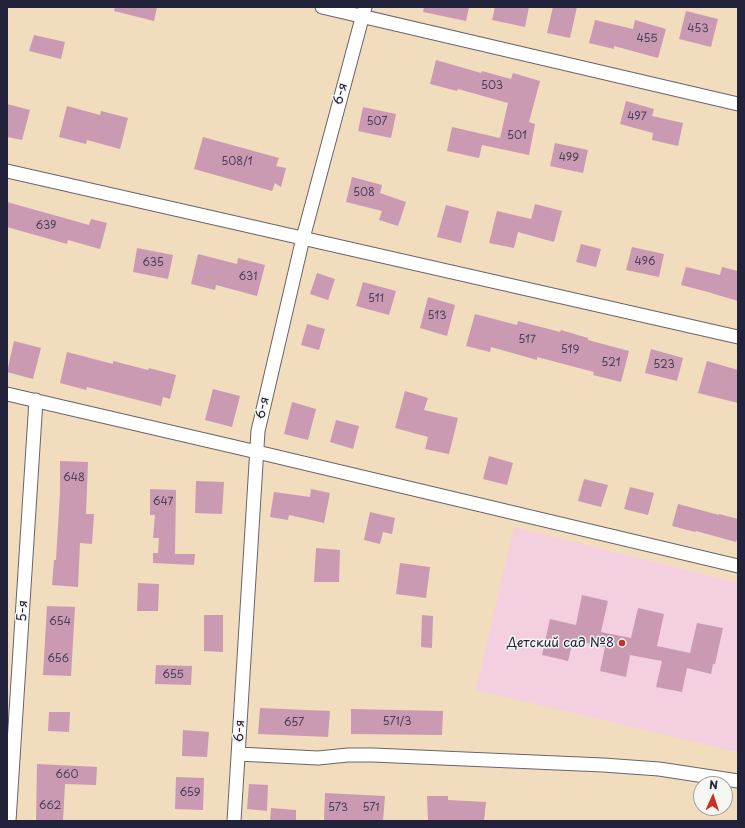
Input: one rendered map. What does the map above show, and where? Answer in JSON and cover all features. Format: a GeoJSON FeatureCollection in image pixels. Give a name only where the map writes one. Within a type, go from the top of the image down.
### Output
{"type":"FeatureCollection","features":[{"type":"Feature","properties":{"kind":"street"},"geometry":{"type":"LineString","coordinates":[[322,7],[363,12],[738,104]]}},
{"type":"Feature","properties":{"kind":"street","name":"6-я"},"geometry":{"type":"LineString","coordinates":[[234,821],[258,431],[302,238],[363,12]]}},
{"type":"Feature","properties":{"kind":"street"},"geometry":{"type":"LineString","coordinates":[[7,171],[738,337]]}},
{"type":"Feature","properties":{"kind":"street"},"geometry":{"type":"LineString","coordinates":[[7,394],[738,566]]}},
{"type":"Feature","properties":{"kind":"street","name":"5-я"},"geometry":{"type":"LineString","coordinates":[[9,821],[36,400]]}},
{"type":"Feature","properties":{"kind":"street"},"geometry":{"type":"LineString","coordinates":[[238,754],[318,758],[348,755],[373,755],[603,765],[659,769],[738,781]]}},
{"type":"Feature","properties":{"kind":"shaded area"},"geometry":{"type":"Polygon","coordinates":[[[514,527],[738,583],[738,752],[476,690],[514,527]]]}},
{"type":"Feature","properties":{"kind":"building"},"geometry":{"type":"Polygon","coordinates":[[[115,7],[157,7],[154,21],[114,11],[115,7]]]}},
{"type":"Feature","properties":{"kind":"building"},"geometry":{"type":"Polygon","coordinates":[[[424,7],[469,7],[466,21],[423,12],[424,7]]]}},
{"type":"Feature","properties":{"kind":"building"},"geometry":{"type":"Polygon","coordinates":[[[495,7],[529,7],[525,27],[492,20],[495,7]]]}},
{"type":"Feature","properties":{"kind":"building"},"geometry":{"type":"Polygon","coordinates":[[[553,7],[577,7],[570,38],[547,33],[553,7]]]}},
{"type":"Feature","properties":{"kind":"building"},"geometry":{"type":"Polygon","coordinates":[[[686,11],[718,19],[711,47],[679,39],[686,11]]]}},
{"type":"Feature","properties":{"kind":"building"},"geometry":{"type":"Polygon","coordinates":[[[595,20],[633,29],[635,20],[666,29],[658,58],[614,46],[614,49],[589,43],[595,20]]]}},
{"type":"Feature","properties":{"kind":"building"},"geometry":{"type":"Polygon","coordinates":[[[34,35],[65,42],[61,59],[29,51],[34,35]]]}},
{"type":"Feature","properties":{"kind":"building"},"geometry":{"type":"Polygon","coordinates":[[[436,60],[481,73],[482,71],[511,79],[513,73],[540,81],[529,122],[535,124],[529,155],[482,145],[479,158],[447,151],[452,127],[500,138],[508,103],[458,89],[457,91],[430,84],[436,60]]]}},
{"type":"Feature","properties":{"kind":"building"},"geometry":{"type":"Polygon","coordinates":[[[626,101],[654,109],[652,116],[683,123],[678,146],[652,140],[653,133],[620,124],[626,101]]]}},
{"type":"Feature","properties":{"kind":"building"},"geometry":{"type":"Polygon","coordinates":[[[7,104],[30,110],[22,140],[7,137],[7,104]]]}},
{"type":"Feature","properties":{"kind":"building"},"geometry":{"type":"Polygon","coordinates":[[[67,106],[100,115],[101,111],[128,118],[120,149],[87,140],[86,144],[59,137],[67,106]]]}},
{"type":"Feature","properties":{"kind":"building"},"geometry":{"type":"Polygon","coordinates":[[[363,107],[396,114],[391,138],[358,131],[363,107]]]}},
{"type":"Feature","properties":{"kind":"building"},"geometry":{"type":"Polygon","coordinates":[[[203,137],[279,158],[276,166],[286,168],[281,187],[275,183],[272,191],[194,169],[203,137]]]}},
{"type":"Feature","properties":{"kind":"building"},"geometry":{"type":"Polygon","coordinates":[[[555,143],[588,150],[583,173],[550,166],[555,143]]]}},
{"type":"Feature","properties":{"kind":"building"},"geometry":{"type":"Polygon","coordinates":[[[352,177],[382,185],[380,193],[406,202],[398,226],[379,220],[382,211],[346,202],[352,177]]]}},
{"type":"Feature","properties":{"kind":"building"},"geometry":{"type":"Polygon","coordinates":[[[7,202],[89,225],[91,219],[107,223],[100,249],[68,240],[67,244],[7,227],[7,202]]]}},
{"type":"Feature","properties":{"kind":"building"},"geometry":{"type":"Polygon","coordinates":[[[535,204],[562,211],[554,242],[518,232],[514,248],[489,243],[497,211],[531,219],[535,204]]]}},
{"type":"Feature","properties":{"kind":"building"},"geometry":{"type":"Polygon","coordinates":[[[446,205],[469,211],[461,243],[437,237],[446,205]]]}},
{"type":"Feature","properties":{"kind":"building"},"geometry":{"type":"Polygon","coordinates":[[[581,244],[601,249],[596,267],[576,262],[581,244]]]}},
{"type":"Feature","properties":{"kind":"building"},"geometry":{"type":"Polygon","coordinates":[[[632,247],[664,254],[659,277],[626,270],[632,247]]]}},
{"type":"Feature","properties":{"kind":"building"},"geometry":{"type":"Polygon","coordinates":[[[137,248],[173,255],[168,279],[133,272],[137,248]]]}},
{"type":"Feature","properties":{"kind":"building"},"geometry":{"type":"Polygon","coordinates":[[[198,254],[237,264],[238,258],[265,265],[257,296],[216,285],[215,290],[191,284],[198,254]]]}},
{"type":"Feature","properties":{"kind":"building"},"geometry":{"type":"Polygon","coordinates":[[[686,267],[720,275],[722,267],[738,271],[738,301],[681,285],[686,267]]]}},
{"type":"Feature","properties":{"kind":"building"},"geometry":{"type":"Polygon","coordinates":[[[317,273],[335,279],[328,300],[310,294],[317,273]]]}},
{"type":"Feature","properties":{"kind":"building"},"geometry":{"type":"Polygon","coordinates":[[[363,282],[396,291],[389,315],[356,306],[363,282]]]}},
{"type":"Feature","properties":{"kind":"building"},"geometry":{"type":"Polygon","coordinates":[[[428,297],[455,305],[447,336],[420,328],[428,297]]]}},
{"type":"Feature","properties":{"kind":"building"},"geometry":{"type":"Polygon","coordinates":[[[475,314],[517,325],[518,321],[560,332],[561,330],[588,338],[588,340],[629,351],[621,382],[593,375],[594,372],[537,357],[537,360],[491,347],[490,352],[466,346],[475,314]]]}},
{"type":"Feature","properties":{"kind":"building"},"geometry":{"type":"Polygon","coordinates":[[[307,324],[325,329],[319,350],[301,345],[307,324]]]}},
{"type":"Feature","properties":{"kind":"building"},"geometry":{"type":"Polygon","coordinates":[[[14,341],[41,348],[33,379],[7,372],[14,341]]]}},
{"type":"Feature","properties":{"kind":"building"},"geometry":{"type":"Polygon","coordinates":[[[651,349],[683,358],[677,381],[645,373],[651,349]]]}},
{"type":"Feature","properties":{"kind":"building"},"geometry":{"type":"Polygon","coordinates":[[[67,352],[113,364],[113,361],[176,375],[170,399],[163,397],[161,406],[87,387],[86,390],[60,383],[67,352]]]}},
{"type":"Feature","properties":{"kind":"building"},"geometry":{"type":"Polygon","coordinates":[[[707,361],[738,370],[738,403],[698,393],[707,361]]]}},
{"type":"Feature","properties":{"kind":"building"},"geometry":{"type":"Polygon","coordinates":[[[213,389],[240,396],[232,427],[205,420],[213,389]]]}},
{"type":"Feature","properties":{"kind":"building"},"geometry":{"type":"Polygon","coordinates":[[[405,391],[428,398],[424,410],[458,418],[449,454],[425,449],[428,437],[395,428],[405,391]]]}},
{"type":"Feature","properties":{"kind":"building"},"geometry":{"type":"Polygon","coordinates":[[[292,402],[316,409],[308,440],[284,434],[292,402]]]}},
{"type":"Feature","properties":{"kind":"building"},"geometry":{"type":"Polygon","coordinates":[[[336,420],[359,426],[353,449],[330,442],[336,420]]]}},
{"type":"Feature","properties":{"kind":"building"},"geometry":{"type":"Polygon","coordinates":[[[489,456],[513,463],[507,485],[483,479],[489,456]]]}},
{"type":"Feature","properties":{"kind":"building"},"geometry":{"type":"Polygon","coordinates":[[[60,461],[88,462],[86,514],[94,514],[92,544],[80,543],[78,587],[52,585],[54,560],[56,560],[60,493],[60,461]]]}},
{"type":"Feature","properties":{"kind":"building"},"geometry":{"type":"Polygon","coordinates":[[[584,479],[608,485],[601,507],[578,501],[584,479]]]}},
{"type":"Feature","properties":{"kind":"building"},"geometry":{"type":"Polygon","coordinates":[[[196,481],[224,482],[222,514],[195,513],[196,481]]]}},
{"type":"Feature","properties":{"kind":"building"},"geometry":{"type":"Polygon","coordinates":[[[630,487],[654,493],[648,515],[624,509],[630,487]]]}},
{"type":"Feature","properties":{"kind":"building"},"geometry":{"type":"Polygon","coordinates":[[[150,489],[176,490],[175,554],[195,554],[194,565],[153,563],[153,553],[158,553],[159,538],[153,538],[155,515],[150,515],[150,489]]]}},
{"type":"Feature","properties":{"kind":"building"},"geometry":{"type":"Polygon","coordinates":[[[311,489],[330,493],[324,523],[289,515],[288,520],[270,517],[274,492],[310,497],[311,489]]]}},
{"type":"Feature","properties":{"kind":"building"},"geometry":{"type":"Polygon","coordinates":[[[678,504],[738,519],[738,536],[736,542],[672,526],[678,504]]]}},
{"type":"Feature","properties":{"kind":"building"},"geometry":{"type":"Polygon","coordinates":[[[370,512],[395,518],[392,534],[383,532],[380,544],[364,540],[370,512]]]}},
{"type":"Feature","properties":{"kind":"building"},"geometry":{"type":"Polygon","coordinates":[[[316,548],[340,550],[339,582],[314,582],[316,548]]]}},
{"type":"Feature","properties":{"kind":"building"},"geometry":{"type":"Polygon","coordinates":[[[400,563],[430,567],[426,598],[396,594],[400,563]]]}},
{"type":"Feature","properties":{"kind":"building"},"geometry":{"type":"Polygon","coordinates":[[[138,583],[159,584],[158,611],[137,611],[138,583]]]}},
{"type":"Feature","properties":{"kind":"building","name":"Детский сад №8"},"geometry":{"type":"Polygon","coordinates":[[[582,595],[608,601],[601,632],[631,638],[638,608],[664,614],[657,646],[690,653],[697,623],[723,628],[715,664],[713,664],[711,674],[687,668],[682,692],[656,687],[662,661],[630,655],[626,677],[600,671],[605,647],[573,640],[568,661],[542,655],[550,619],[576,625],[582,595]]]}},
{"type":"Feature","properties":{"kind":"building"},"geometry":{"type":"Polygon","coordinates":[[[47,606],[75,607],[71,676],[43,675],[47,606]]]}},
{"type":"Feature","properties":{"kind":"building"},"geometry":{"type":"Polygon","coordinates":[[[204,615],[223,615],[223,652],[204,651],[204,615]]]}},
{"type":"Feature","properties":{"kind":"building"},"geometry":{"type":"Polygon","coordinates":[[[422,615],[433,616],[432,648],[421,647],[422,615]]]}},
{"type":"Feature","properties":{"kind":"building"},"geometry":{"type":"Polygon","coordinates":[[[156,665],[192,666],[191,685],[155,684],[156,665]]]}},
{"type":"Feature","properties":{"kind":"building"},"geometry":{"type":"Polygon","coordinates":[[[260,708],[330,711],[328,737],[258,734],[260,708]]]}},
{"type":"Feature","properties":{"kind":"building"},"geometry":{"type":"Polygon","coordinates":[[[351,709],[443,711],[442,735],[351,734],[351,709]]]}},
{"type":"Feature","properties":{"kind":"building"},"geometry":{"type":"Polygon","coordinates":[[[49,712],[70,712],[69,732],[48,731],[49,712]]]}},
{"type":"Feature","properties":{"kind":"building"},"geometry":{"type":"Polygon","coordinates":[[[183,730],[209,732],[207,757],[182,756],[183,730]]]}},
{"type":"Feature","properties":{"kind":"building"},"geometry":{"type":"Polygon","coordinates":[[[37,764],[97,767],[96,785],[65,784],[63,821],[36,821],[37,764]]]}},
{"type":"Feature","properties":{"kind":"building"},"geometry":{"type":"Polygon","coordinates":[[[176,777],[204,778],[203,810],[175,809],[176,777]]]}},
{"type":"Feature","properties":{"kind":"building"},"geometry":{"type":"Polygon","coordinates":[[[249,784],[268,785],[267,811],[247,809],[249,784]]]}},
{"type":"Feature","properties":{"kind":"building"},"geometry":{"type":"Polygon","coordinates":[[[325,793],[385,796],[383,821],[324,821],[325,793]]]}},
{"type":"Feature","properties":{"kind":"building"},"geometry":{"type":"Polygon","coordinates":[[[427,796],[448,796],[448,800],[486,802],[484,821],[428,821],[427,796]]]}},
{"type":"Feature","properties":{"kind":"building"},"geometry":{"type":"Polygon","coordinates":[[[271,808],[296,810],[296,821],[270,821],[271,808]]]}},
{"type":"Feature","properties":{"kind":"place","name":"Детский сад №8"},"geometry":{"type":"Point","coordinates":[622,643]}}]}
